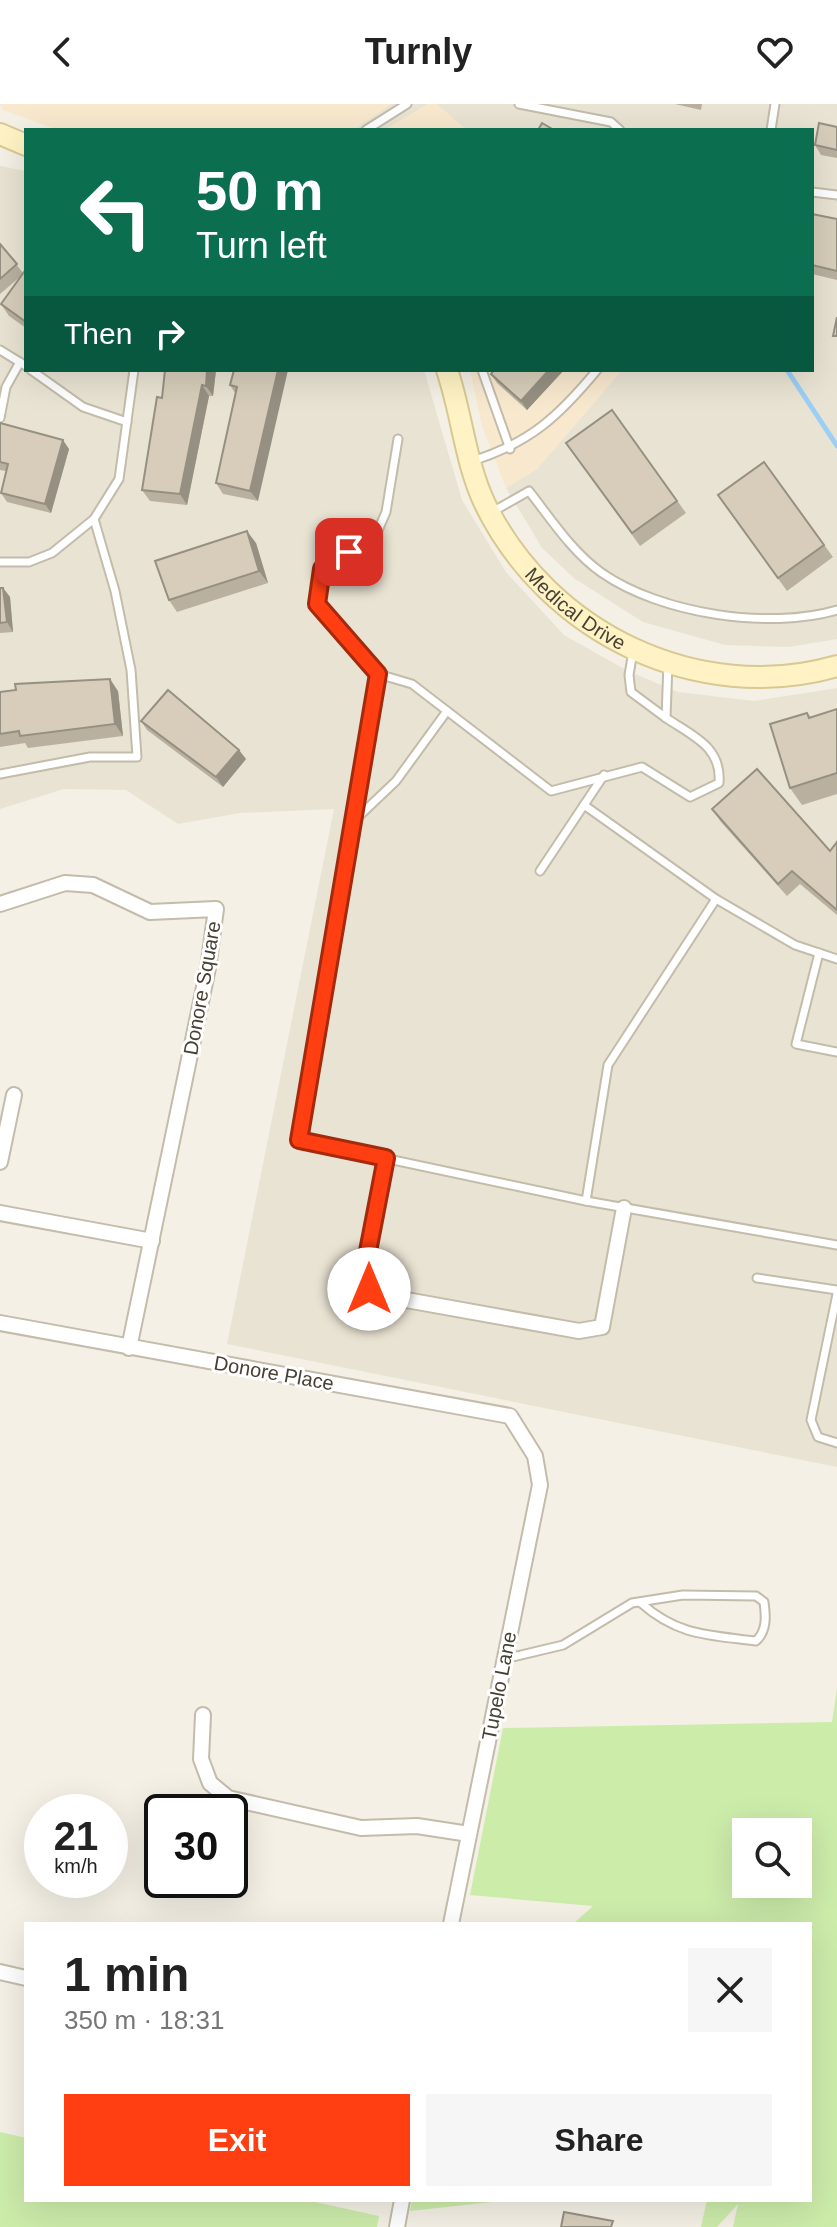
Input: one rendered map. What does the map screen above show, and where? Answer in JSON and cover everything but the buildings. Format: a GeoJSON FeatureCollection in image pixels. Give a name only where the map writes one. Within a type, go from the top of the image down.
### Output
{"type":"FeatureCollection","features":[{"type":"Feature","properties":{"kind":"street","name":"Medical Drive"},"geometry":{"type":"LineString","coordinates":[[450,372],[470,462],[490,513],[519,559],[562,605],[589,625],[634,649],[668,663],[715,674],[813,673],[837,666]]}},
{"type":"Feature","properties":{"kind":"street","name":"Donore Square"},"geometry":{"type":"LineString","coordinates":[[0,904],[65,883],[93,885],[150,912],[216,909],[208,968],[129,1348]]}},
{"type":"Feature","properties":{"kind":"street"},"geometry":{"type":"LineString","coordinates":[[0,1162],[14,1095]]}},
{"type":"Feature","properties":{"kind":"street"},"geometry":{"type":"LineString","coordinates":[[386,1158],[364,1272],[369,1289],[384,1296],[579,1331],[602,1327],[624,1208]]}},
{"type":"Feature","properties":{"kind":"street"},"geometry":{"type":"LineString","coordinates":[[0,1213],[152,1241]]}},
{"type":"Feature","properties":{"kind":"street","name":"Donore Place"},"geometry":{"type":"LineString","coordinates":[[0,1323],[506,1413],[531,1449]]}},
{"type":"Feature","properties":{"kind":"street","name":"Tupelo Lane"},"geometry":{"type":"LineString","coordinates":[[451,1922],[540,1485],[540,1472],[531,1449]]}},
{"type":"Feature","properties":{"kind":"street"},"geometry":{"type":"LineString","coordinates":[[203,1715],[201,1759],[210,1783],[228,1798],[361,1828],[417,1826],[469,1834]]}},
{"type":"Feature","properties":{"kind":"street"},"geometry":{"type":"LineString","coordinates":[[0,1972],[24,1978]]}},
{"type":"Feature","properties":{"kind":"street"},"geometry":{"type":"LineString","coordinates":[[397,2227],[402,2202]]}},
{"type":"Feature","properties":{"kind":"lane"},"geometry":{"type":"LineString","coordinates":[[369,128],[407,104]]}},
{"type":"Feature","properties":{"kind":"lane"},"geometry":{"type":"LineString","coordinates":[[519,104],[611,122],[618,128]]}},
{"type":"Feature","properties":{"kind":"lane"},"geometry":{"type":"LineString","coordinates":[[771,128],[775,104]]}},
{"type":"Feature","properties":{"kind":"lane"},"geometry":{"type":"LineString","coordinates":[[814,192],[837,195]]}},
{"type":"Feature","properties":{"kind":"lane"},"geometry":{"type":"LineString","coordinates":[[0,350],[23,364],[6,387],[0,418]]}},
{"type":"Feature","properties":{"kind":"lane"},"geometry":{"type":"LineString","coordinates":[[34,372],[83,407],[127,422]]}},
{"type":"Feature","properties":{"kind":"lane"},"geometry":{"type":"LineString","coordinates":[[0,562],[29,562],[52,553],[94,519],[119,479],[134,372]]}},
{"type":"Feature","properties":{"kind":"lane"},"geometry":{"type":"LineString","coordinates":[[483,372],[510,449]]}},
{"type":"Feature","properties":{"kind":"lane"},"geometry":{"type":"LineString","coordinates":[[470,462],[510,449],[561,413],[595,372]]}},
{"type":"Feature","properties":{"kind":"lane"},"geometry":{"type":"LineString","coordinates":[[398,439],[386,512],[376,535],[322,569],[317,604],[378,674],[412,684],[551,791],[642,767],[690,797],[719,783],[720,768],[713,750],[631,692],[629,675],[634,649]]}},
{"type":"Feature","properties":{"kind":"lane"},"geometry":{"type":"LineString","coordinates":[[490,513],[529,491],[562,535],[602,573],[651,596],[709,614],[792,619],[837,610]]}},
{"type":"Feature","properties":{"kind":"lane"},"geometry":{"type":"LineString","coordinates":[[0,774],[90,757],[137,757],[131,670],[115,591],[94,519]]}},
{"type":"Feature","properties":{"kind":"lane"},"geometry":{"type":"LineString","coordinates":[[666,718],[668,663]]}},
{"type":"Feature","properties":{"kind":"lane"},"geometry":{"type":"LineString","coordinates":[[378,674],[299,1140],[586,1201],[837,1245]]}},
{"type":"Feature","properties":{"kind":"lane"},"geometry":{"type":"LineString","coordinates":[[355,821],[396,781],[447,711]]}},
{"type":"Feature","properties":{"kind":"lane"},"geometry":{"type":"LineString","coordinates":[[540,871],[604,775]]}},
{"type":"Feature","properties":{"kind":"lane"},"geometry":{"type":"LineString","coordinates":[[584,805],[716,899],[795,945],[837,959]]}},
{"type":"Feature","properties":{"kind":"lane"},"geometry":{"type":"LineString","coordinates":[[586,1201],[608,1065],[716,899]]}},
{"type":"Feature","properties":{"kind":"lane"},"geometry":{"type":"LineString","coordinates":[[819,953],[796,1044],[837,1052]]}},
{"type":"Feature","properties":{"kind":"lane"},"geometry":{"type":"LineString","coordinates":[[757,1278],[837,1292],[811,1420],[818,1437],[837,1443]]}},
{"type":"Feature","properties":{"kind":"lane"},"geometry":{"type":"LineString","coordinates":[[504,1659],[563,1645],[619,1608],[641,1603],[683,1595],[756,1596],[764,1602],[766,1617],[762,1635],[756,1641],[682,1631],[661,1621],[641,1603]]}},
{"type":"Feature","properties":{"kind":"shaded area"},"geometry":{"type":"Polygon","coordinates":[[[0,104],[391,104],[356,128],[52,128],[3,110],[0,104]]]}},
{"type":"Feature","properties":{"kind":"shaded area"},"geometry":{"type":"Polygon","coordinates":[[[391,104],[428,104],[388,128],[356,128],[391,104]]]}},
{"type":"Feature","properties":{"kind":"shaded area"},"geometry":{"type":"Polygon","coordinates":[[[428,104],[437,104],[464,128],[388,128],[428,104]]]}},
{"type":"Feature","properties":{"kind":"shaded area"},"geometry":{"type":"Polygon","coordinates":[[[437,104],[837,104],[837,639],[789,647],[725,645],[643,622],[575,579],[542,548],[506,488],[537,469],[620,372],[814,372],[814,128],[464,128],[437,104]]]}},
{"type":"Feature","properties":{"kind":"shaded area"},"geometry":{"type":"Polygon","coordinates":[[[0,166],[24,171],[24,372],[425,372],[462,500],[506,572],[564,635],[628,671],[678,692],[754,701],[837,688],[837,1467],[227,1344],[334,809],[240,813],[178,824],[126,790],[64,789],[0,809],[0,166]]]}},
{"type":"Feature","properties":{"kind":"shaded area"},"geometry":{"type":"Polygon","coordinates":[[[470,372],[620,372],[537,469],[506,488],[482,426],[470,372]]]}},
{"type":"Feature","properties":{"kind":"green space"},"geometry":{"type":"Polygon","coordinates":[[[837,1688],[837,2227],[733,2227],[738,2204],[717,2227],[701,2227],[707,2202],[812,2202],[812,1922],[575,1922],[593,1906],[470,1895],[503,1728],[832,1722],[837,1688]]]}},
{"type":"Feature","properties":{"kind":"green space"},"geometry":{"type":"Polygon","coordinates":[[[0,2132],[24,2138],[24,2202],[315,2202],[379,2216],[377,2227],[0,2227],[0,2132]]]}},
{"type":"Feature","properties":{"kind":"green space"},"geometry":{"type":"Polygon","coordinates":[[[412,2202],[493,2202],[410,2211],[412,2202]]]}},
{"type":"Feature","properties":{"kind":"waterway"},"geometry":{"type":"LineString","coordinates":[[788,372],[837,446]]}},
{"type":"Feature","properties":{"kind":"route"},"geometry":{"type":"LineString","coordinates":[[349,552],[322,569],[317,604],[378,674],[299,1140],[386,1158],[364,1272],[369,1289]]}}]}
